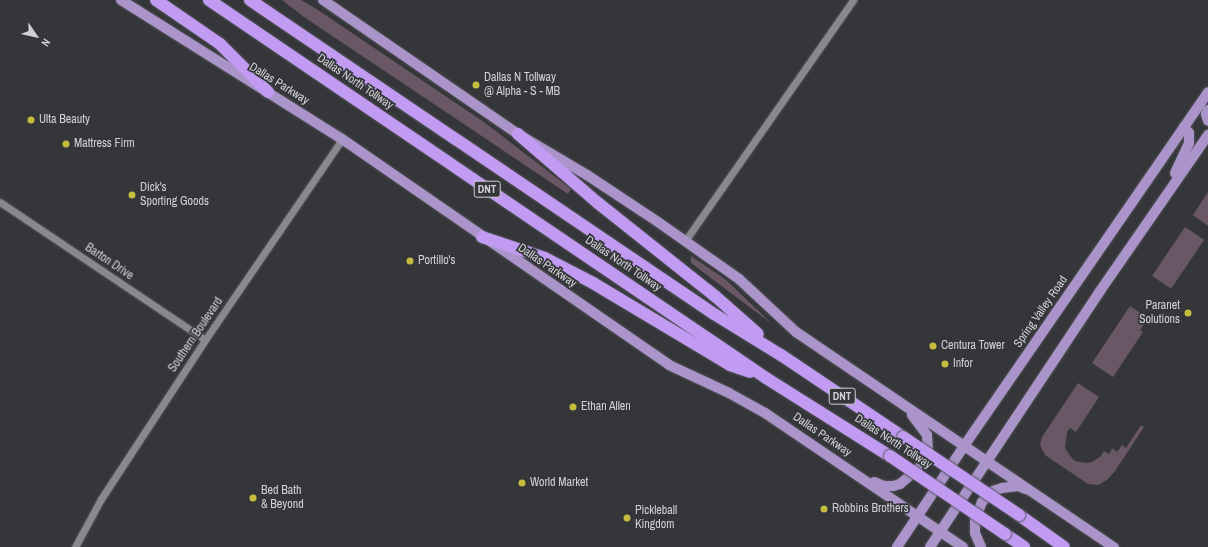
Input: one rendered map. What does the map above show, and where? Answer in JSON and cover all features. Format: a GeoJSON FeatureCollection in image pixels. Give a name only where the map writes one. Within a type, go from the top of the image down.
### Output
{"type":"FeatureCollection","features":[{"type":"Feature","properties":{"kind":"highway"},"geometry":{"type":"LineString","coordinates":[[156,0],[220,44],[268,92]]}},
{"type":"Feature","properties":{"kind":"highway","name":"Dallas North Tollway"},"geometry":{"type":"LineString","coordinates":[[208,0],[766,378],[890,456],[1024,547]]}},
{"type":"Feature","properties":{"kind":"highway","name":"Dallas North Tollway"},"geometry":{"type":"LineString","coordinates":[[250,0],[714,314],[781,355],[1019,515],[1064,547]]}},
{"type":"Feature","properties":{"kind":"highway"},"geometry":{"type":"LineString","coordinates":[[518,134],[598,203],[715,296],[781,355]]}},
{"type":"Feature","properties":{"kind":"highway"},"geometry":{"type":"LineString","coordinates":[[482,237],[545,258],[593,283],[730,365],[766,378]]}},
{"type":"Feature","properties":{"kind":"main road","name":"Dallas Parkway"},"geometry":{"type":"LineString","coordinates":[[120,0],[342,139],[668,365],[729,393],[759,410],[855,473],[963,547]]}},
{"type":"Feature","properties":{"kind":"main road"},"geometry":{"type":"LineString","coordinates":[[323,0],[518,134],[587,175],[685,241],[739,279],[796,332],[1114,547]]}},
{"type":"Feature","properties":{"kind":"main road","name":"Spring Valley Road"},"geometry":{"type":"LineString","coordinates":[[896,547],[1208,92]]}},
{"type":"Feature","properties":{"kind":"main road"},"geometry":{"type":"LineString","coordinates":[[1208,110],[1206,114],[1208,121]]}},
{"type":"Feature","properties":{"kind":"main road"},"geometry":{"type":"LineString","coordinates":[[1164,196],[1189,143],[1189,133],[1184,127]]}},
{"type":"Feature","properties":{"kind":"main road"},"geometry":{"type":"LineString","coordinates":[[930,547],[1164,196],[1208,135]]}},
{"type":"Feature","properties":{"kind":"main road"},"geometry":{"type":"LineString","coordinates":[[855,473],[884,486],[893,486],[908,479],[918,469],[928,450],[927,436],[919,423],[901,403]]}},
{"type":"Feature","properties":{"kind":"main road"},"geometry":{"type":"LineString","coordinates":[[982,547],[975,533],[975,520],[982,502],[993,492],[1002,488],[1018,486],[1030,490]]}},
{"type":"Feature","properties":{"kind":"street"},"geometry":{"type":"LineString","coordinates":[[685,241],[853,0]]}},
{"type":"Feature","properties":{"kind":"street","name":"Southern Boulevard"},"geometry":{"type":"LineString","coordinates":[[75,547],[101,499],[205,340],[342,139]]}},
{"type":"Feature","properties":{"kind":"street","name":"Barton Drive"},"geometry":{"type":"LineString","coordinates":[[0,202],[205,340]]}},
{"type":"Feature","properties":{"kind":"shaded area"},"geometry":{"type":"Polygon","coordinates":[[[282,0],[301,0],[315,8],[484,122],[571,189],[568,194],[304,17],[282,0]]]}},
{"type":"Feature","properties":{"kind":"shaded area"},"geometry":{"type":"Polygon","coordinates":[[[1208,192],[1208,226],[1193,215],[1208,192]]]}},
{"type":"Feature","properties":{"kind":"shaded area"},"geometry":{"type":"Polygon","coordinates":[[[1185,227],[1204,240],[1171,289],[1152,276],[1185,227]]]}},
{"type":"Feature","properties":{"kind":"shaded area"},"geometry":{"type":"Polygon","coordinates":[[[691,256],[725,279],[772,324],[691,263],[691,256]]]}},
{"type":"Feature","properties":{"kind":"shaded area"},"geometry":{"type":"Polygon","coordinates":[[[1130,306],[1148,318],[1140,330],[1143,332],[1113,377],[1092,363],[1130,306]]]}},
{"type":"Feature","properties":{"kind":"shaded area"},"geometry":{"type":"Polygon","coordinates":[[[1078,383],[1099,397],[1076,432],[1070,428],[1067,432],[1065,448],[1075,461],[1086,463],[1092,462],[1101,456],[1104,451],[1109,454],[1112,448],[1117,452],[1122,445],[1126,448],[1141,425],[1144,427],[1115,471],[1107,480],[1098,485],[1088,484],[1045,455],[1040,445],[1042,437],[1078,383]]]}},
{"type":"Feature","properties":{"kind":"place","name":"Dallas N Tollway @ Alpha - S - MB"},"geometry":{"type":"Point","coordinates":[476,85]}},
{"type":"Feature","properties":{"kind":"place","name":"Ulta Beauty"},"geometry":{"type":"Point","coordinates":[31,120]}},
{"type":"Feature","properties":{"kind":"place","name":"Mattress Firm"},"geometry":{"type":"Point","coordinates":[66,144]}},
{"type":"Feature","properties":{"kind":"place","name":"Dick's Sporting Goods"},"geometry":{"type":"Point","coordinates":[132,195]}},
{"type":"Feature","properties":{"kind":"place","name":"Portillo's"},"geometry":{"type":"Point","coordinates":[410,261]}},
{"type":"Feature","properties":{"kind":"place","name":"Paranet Solutions"},"geometry":{"type":"Point","coordinates":[1188,313]}},
{"type":"Feature","properties":{"kind":"place","name":"Centura Tower"},"geometry":{"type":"Point","coordinates":[933,346]}},
{"type":"Feature","properties":{"kind":"place","name":"Infor"},"geometry":{"type":"Point","coordinates":[945,364]}},
{"type":"Feature","properties":{"kind":"place","name":"Ethan Allen"},"geometry":{"type":"Point","coordinates":[573,407]}},
{"type":"Feature","properties":{"kind":"place","name":"World Market"},"geometry":{"type":"Point","coordinates":[522,483]}},
{"type":"Feature","properties":{"kind":"place","name":"Bed Bath & Beyond"},"geometry":{"type":"Point","coordinates":[253,498]}},
{"type":"Feature","properties":{"kind":"place","name":"Robbins Brothers"},"geometry":{"type":"Point","coordinates":[824,509]}},
{"type":"Feature","properties":{"kind":"place","name":"Pickleball Kingdom"},"geometry":{"type":"Point","coordinates":[627,518]}}]}
